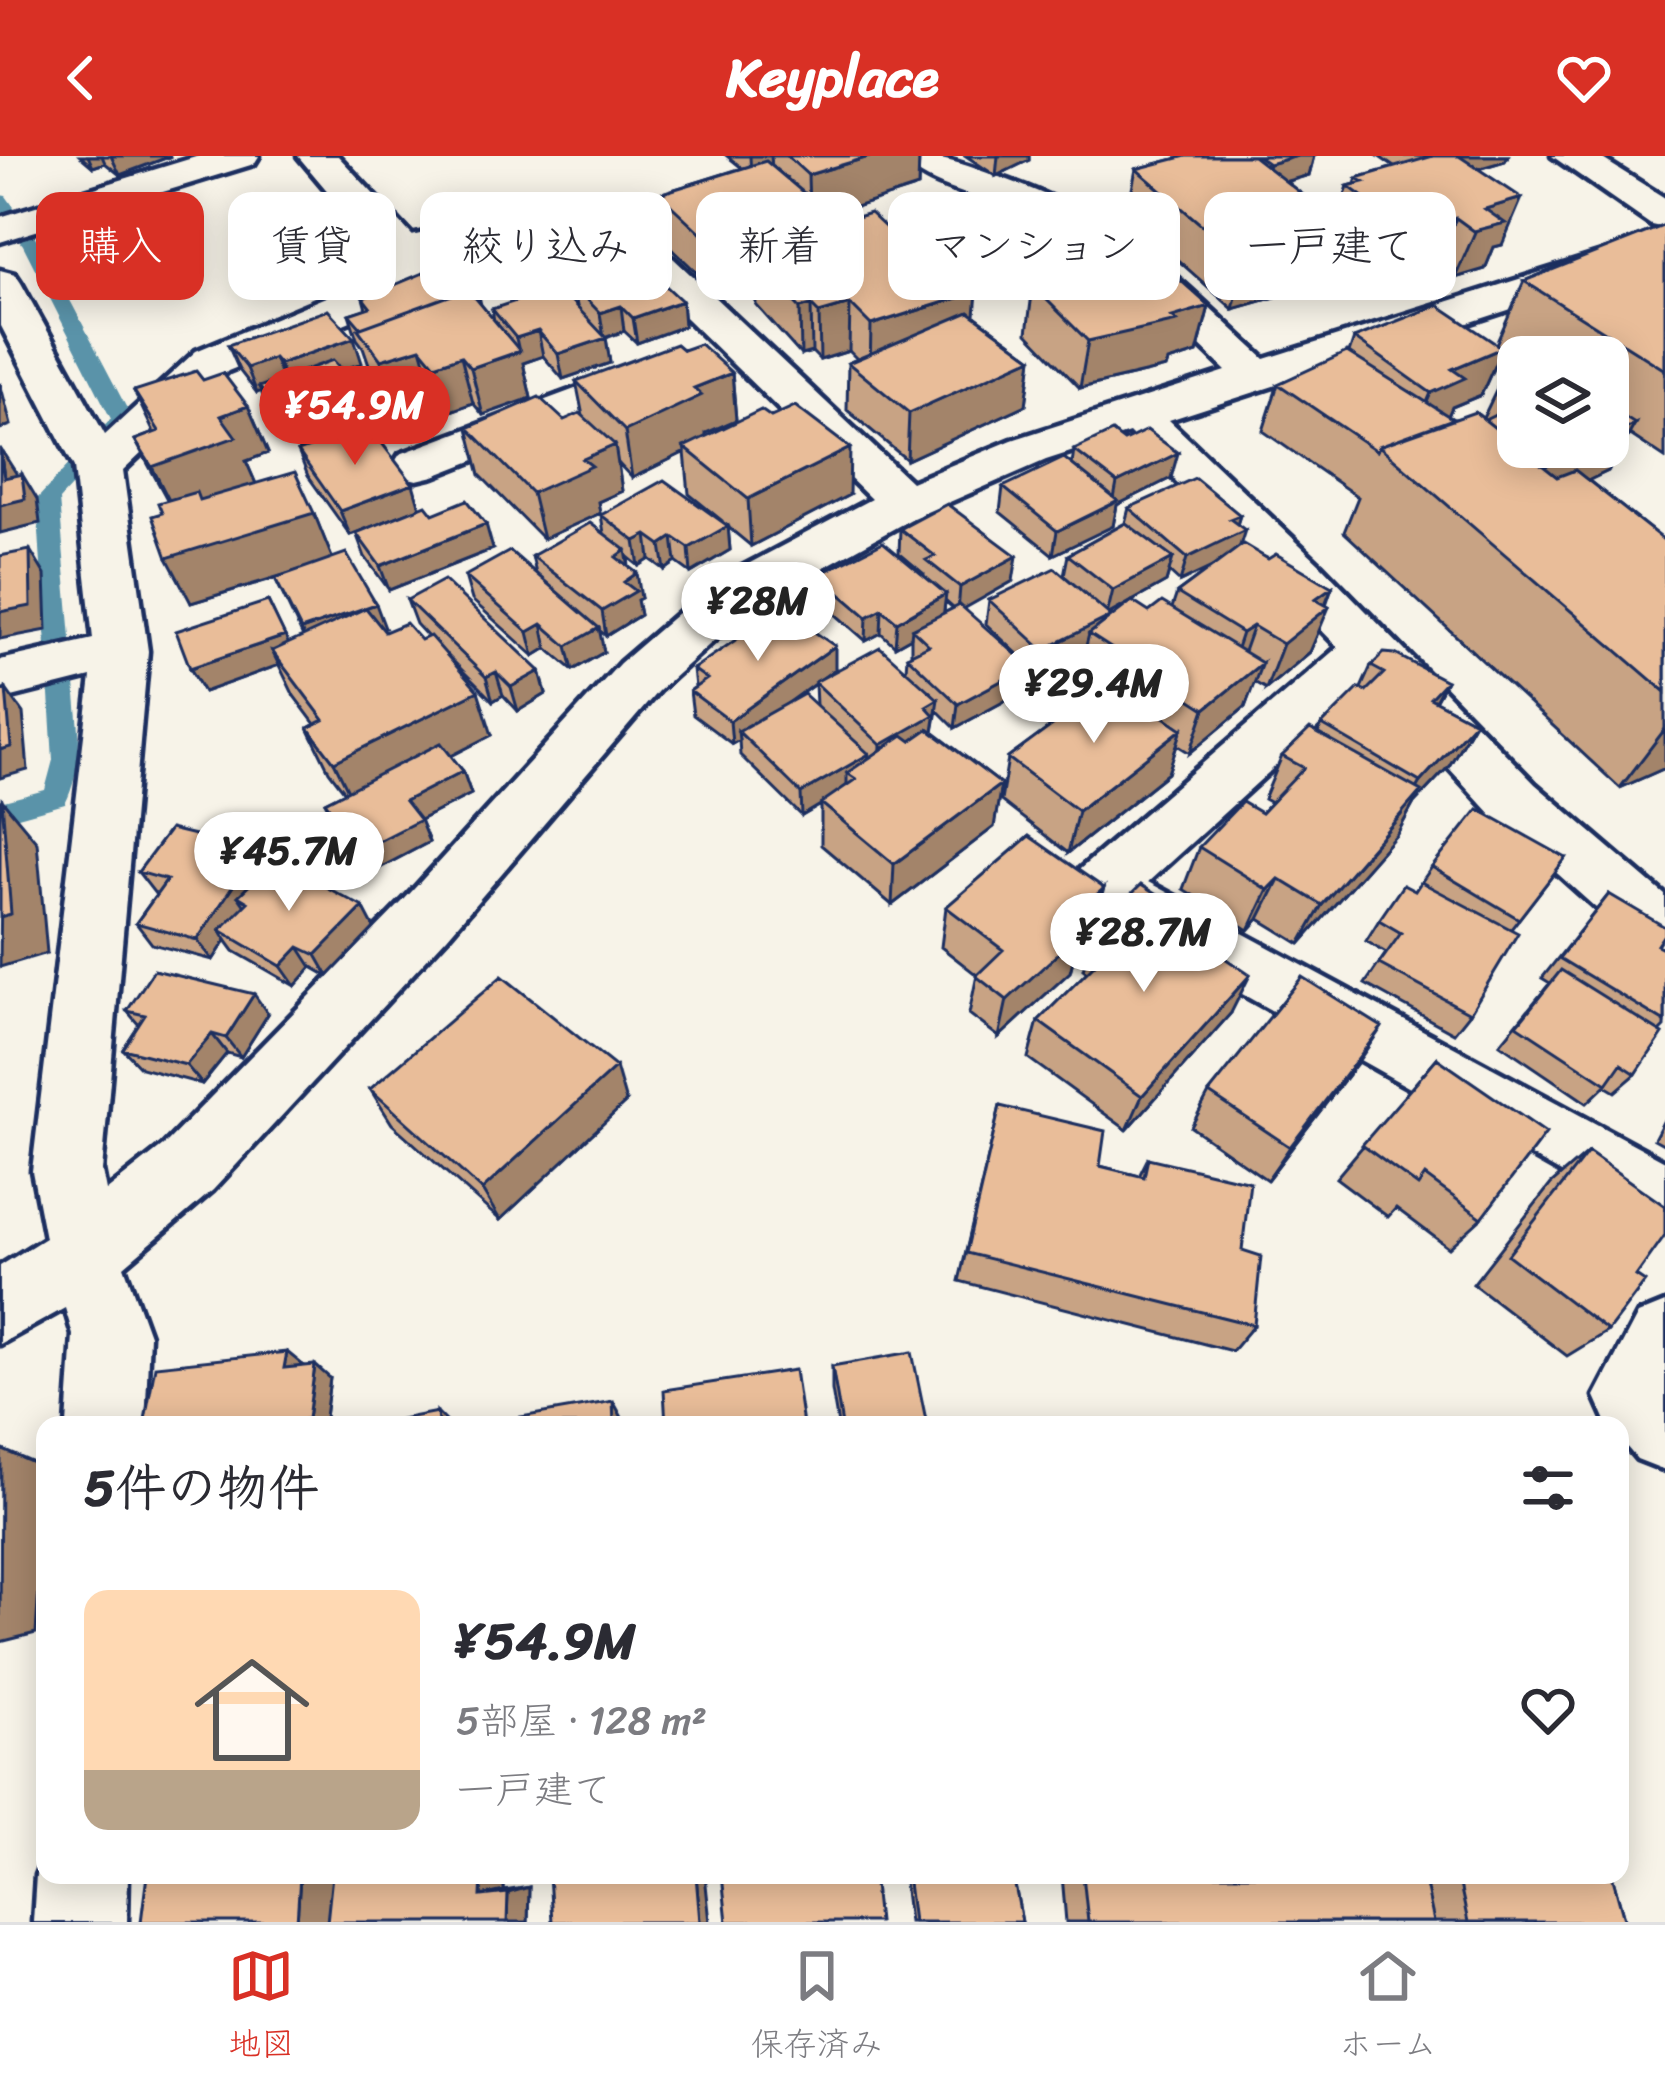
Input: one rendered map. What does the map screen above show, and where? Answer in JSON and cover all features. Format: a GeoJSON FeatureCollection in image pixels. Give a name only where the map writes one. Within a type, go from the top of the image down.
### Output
{"type":"FeatureCollection","features":[{"type":"Feature","properties":{"kind":"street"},"geometry":{"type":"LineString","coordinates":[[0,230],[240,156]]}},
{"type":"Feature","properties":{"kind":"street"},"geometry":{"type":"LineString","coordinates":[[98,467],[212,361],[397,287],[415,272],[400,248],[317,156]]}},
{"type":"Feature","properties":{"kind":"street"},"geometry":{"type":"LineString","coordinates":[[920,156],[954,176],[1041,204],[1103,236],[1260,379]]}},
{"type":"Feature","properties":{"kind":"street"},"geometry":{"type":"LineString","coordinates":[[1570,156],[1665,216]]}},
{"type":"Feature","properties":{"kind":"street"},"geometry":{"type":"LineString","coordinates":[[0,1308],[83,1254],[188,1168],[425,920],[639,677],[732,595],[904,503],[1029,450],[1140,418],[1665,244]]}},
{"type":"Feature","properties":{"kind":"street"},"geometry":{"type":"LineString","coordinates":[[672,282],[904,503]]}},
{"type":"Feature","properties":{"kind":"street"},"geometry":{"type":"LineString","coordinates":[[0,284],[98,467],[121,651],[67,1171],[83,1254],[111,1335],[106,1416]]}},
{"type":"Feature","properties":{"kind":"street"},"geometry":{"type":"LineString","coordinates":[[417,465],[734,343]]}},
{"type":"Feature","properties":{"kind":"street"},"geometry":{"type":"LineString","coordinates":[[1140,418],[1514,800],[1665,932]]}},
{"type":"Feature","properties":{"kind":"street"},"geometry":{"type":"LineString","coordinates":[[1371,649],[1102,886],[1665,1198]]}},
{"type":"Feature","properties":{"kind":"street"},"geometry":{"type":"LineString","coordinates":[[0,680],[121,651]]}},
{"type":"Feature","properties":{"kind":"street"},"geometry":{"type":"LineString","coordinates":[[1665,1340],[1634,1396],[1665,1431]]}},
{"type":"Feature","properties":{"kind":"street"},"geometry":{"type":"LineString","coordinates":[[80,1922],[82,1884]]}},
{"type":"Feature","properties":{"kind":"lane"},"geometry":{"type":"LineString","coordinates":[[400,248],[420,243]]}},
{"type":"Feature","properties":{"kind":"building"},"geometry":{"type":"Polygon","coordinates":[[[787,156],[872,156],[808,175],[787,156]]]}},
{"type":"Feature","properties":{"kind":"building"},"geometry":{"type":"Polygon","coordinates":[[[1186,156],[1253,156],[1299,192],[1204,192],[1204,227],[1180,207],[1180,192],[1163,192],[1136,169],[1186,156]]]}},
{"type":"Feature","properties":{"kind":"building"},"geometry":{"type":"Polygon","coordinates":[[[1258,156],[1297,156],[1269,164],[1258,156]]]}},
{"type":"Feature","properties":{"kind":"building"},"geometry":{"type":"Polygon","coordinates":[[[1433,156],[1459,156],[1522,198],[1485,209],[1505,223],[1474,231],[1456,218],[1456,192],[1356,192],[1348,186],[1364,182],[1357,178],[1433,156]]]}},
{"type":"Feature","properties":{"kind":"building"},"geometry":{"type":"Polygon","coordinates":[[[766,161],[803,192],[696,192],[696,229],[672,206],[672,192],[665,192],[766,161]]]}},
{"type":"Feature","properties":{"kind":"building"},"geometry":{"type":"Polygon","coordinates":[[[870,213],[888,230],[888,300],[951,300],[871,325],[850,304],[819,313],[811,305],[800,308],[793,300],[864,300],[864,215],[870,213]]]}},
{"type":"Feature","properties":{"kind":"building"},"geometry":{"type":"Polygon","coordinates":[[[1665,225],[1665,370],[1629,347],[1629,336],[1611,336],[1524,281],[1665,225]]]}},
{"type":"Feature","properties":{"kind":"building"},"geometry":{"type":"Polygon","coordinates":[[[420,274],[420,300],[438,300],[361,328],[349,314],[370,307],[365,300],[396,300],[396,284],[420,274]]]}},
{"type":"Feature","properties":{"kind":"building"},"geometry":{"type":"Polygon","coordinates":[[[1180,280],[1209,306],[1172,317],[1177,321],[1088,341],[1047,300],[1180,300],[1180,280]]]}},
{"type":"Feature","properties":{"kind":"building"},"geometry":{"type":"Polygon","coordinates":[[[672,292],[682,301],[633,318],[621,306],[600,313],[587,300],[672,300],[672,292]]]}},
{"type":"Feature","properties":{"kind":"building"},"geometry":{"type":"Polygon","coordinates":[[[438,300],[477,300],[520,351],[471,368],[461,356],[435,365],[421,348],[381,360],[358,329],[438,300]]]}},
{"type":"Feature","properties":{"kind":"building"},"geometry":{"type":"Polygon","coordinates":[[[519,300],[570,300],[606,338],[558,354],[538,331],[516,338],[492,309],[519,300]]]}},
{"type":"Feature","properties":{"kind":"building"},"geometry":{"type":"Polygon","coordinates":[[[1438,305],[1497,345],[1497,350],[1452,369],[1465,378],[1431,393],[1354,338],[1438,305]]]}},
{"type":"Feature","properties":{"kind":"building"},"geometry":{"type":"Polygon","coordinates":[[[328,310],[354,338],[279,364],[274,358],[247,368],[228,345],[328,310]]]}},
{"type":"Feature","properties":{"kind":"building"},"geometry":{"type":"Polygon","coordinates":[[[969,312],[1032,358],[909,413],[848,363],[969,312]]]}},
{"type":"Feature","properties":{"kind":"building"},"geometry":{"type":"Polygon","coordinates":[[[676,344],[683,350],[700,344],[732,373],[694,388],[702,395],[625,431],[576,381],[676,344]]]}},
{"type":"Feature","properties":{"kind":"building"},"geometry":{"type":"Polygon","coordinates":[[[1347,352],[1453,419],[1379,446],[1377,451],[1278,384],[1347,352]]]}},
{"type":"Feature","properties":{"kind":"building"},"geometry":{"type":"Polygon","coordinates":[[[333,360],[360,390],[342,397],[348,405],[292,426],[259,387],[333,360]]]}},
{"type":"Feature","properties":{"kind":"building"},"geometry":{"type":"Polygon","coordinates":[[[196,371],[203,380],[223,373],[248,406],[221,416],[236,437],[152,467],[135,440],[159,431],[134,391],[196,371]]]}},
{"type":"Feature","properties":{"kind":"building"},"geometry":{"type":"Polygon","coordinates":[[[539,397],[564,420],[580,413],[615,445],[583,459],[592,466],[532,493],[468,428],[539,397]]]}},
{"type":"Feature","properties":{"kind":"building"},"geometry":{"type":"Polygon","coordinates":[[[795,406],[850,448],[748,499],[684,447],[761,410],[771,417],[795,406]]]}},
{"type":"Feature","properties":{"kind":"building"},"geometry":{"type":"Polygon","coordinates":[[[1475,412],[1497,429],[1497,468],[1546,468],[1557,477],[1575,470],[1665,541],[1665,692],[1379,446],[1475,412]]]}},
{"type":"Feature","properties":{"kind":"building"},"geometry":{"type":"Polygon","coordinates":[[[1497,414],[1497,429],[1485,420],[1497,414]]]}},
{"type":"Feature","properties":{"kind":"building"},"geometry":{"type":"Polygon","coordinates":[[[369,426],[413,484],[340,511],[298,451],[369,426]]]}},
{"type":"Feature","properties":{"kind":"building"},"geometry":{"type":"Polygon","coordinates":[[[1147,430],[1178,453],[1117,483],[1074,450],[1112,432],[1124,441],[1147,430]]]}},
{"type":"Feature","properties":{"kind":"building"},"geometry":{"type":"Polygon","coordinates":[[[0,448],[4,478],[22,474],[25,499],[0,505],[0,448]]]}},
{"type":"Feature","properties":{"kind":"building"},"geometry":{"type":"Polygon","coordinates":[[[1064,458],[1118,501],[1057,531],[1003,487],[1064,458]]]}},
{"type":"Feature","properties":{"kind":"building"},"geometry":{"type":"Polygon","coordinates":[[[295,472],[314,513],[167,558],[152,516],[162,513],[158,503],[196,492],[199,500],[295,472]]]}},
{"type":"Feature","properties":{"kind":"building"},"geometry":{"type":"Polygon","coordinates":[[[1195,478],[1240,515],[1230,519],[1245,530],[1187,558],[1129,508],[1195,478]]]}},
{"type":"Feature","properties":{"kind":"building"},"geometry":{"type":"Polygon","coordinates":[[[664,480],[728,526],[689,548],[673,537],[661,545],[647,535],[635,541],[601,515],[664,480]]]}},
{"type":"Feature","properties":{"kind":"building"},"geometry":{"type":"Polygon","coordinates":[[[467,500],[486,524],[380,566],[356,533],[426,505],[433,514],[467,500]]]}},
{"type":"Feature","properties":{"kind":"building"},"geometry":{"type":"Polygon","coordinates":[[[947,504],[1017,556],[960,587],[926,560],[935,556],[900,529],[947,504]]]}},
{"type":"Feature","properties":{"kind":"building"},"geometry":{"type":"Polygon","coordinates":[[[590,523],[626,550],[616,557],[637,573],[624,582],[636,591],[602,611],[532,556],[590,523]]]}},
{"type":"Feature","properties":{"kind":"building"},"geometry":{"type":"Polygon","coordinates":[[[1126,523],[1173,558],[1113,590],[1068,555],[1126,523]]]}},
{"type":"Feature","properties":{"kind":"building"},"geometry":{"type":"Polygon","coordinates":[[[883,542],[946,594],[897,622],[882,609],[867,617],[818,575],[883,542]]]}},
{"type":"Feature","properties":{"kind":"building"},"geometry":{"type":"Polygon","coordinates":[[[1243,544],[1268,559],[1276,554],[1332,587],[1315,599],[1329,607],[1283,644],[1253,626],[1242,633],[1177,593],[1243,544]]]}},
{"type":"Feature","properties":{"kind":"building"},"geometry":{"type":"Polygon","coordinates":[[[30,550],[31,606],[0,612],[0,556],[30,550]]]}},
{"type":"Feature","properties":{"kind":"building"},"geometry":{"type":"Polygon","coordinates":[[[510,551],[599,628],[567,646],[542,624],[528,632],[465,576],[510,551]]]}},
{"type":"Feature","properties":{"kind":"building"},"geometry":{"type":"Polygon","coordinates":[[[346,553],[376,604],[301,630],[275,578],[346,553]]]}},
{"type":"Feature","properties":{"kind":"building"},"geometry":{"type":"Polygon","coordinates":[[[1055,568],[1111,616],[1043,650],[989,600],[1055,568]]]}},
{"type":"Feature","properties":{"kind":"building"},"geometry":{"type":"Polygon","coordinates":[[[444,580],[540,671],[511,687],[496,672],[486,677],[407,600],[444,580]]]}},
{"type":"Feature","properties":{"kind":"building"},"geometry":{"type":"Polygon","coordinates":[[[268,601],[285,636],[190,668],[176,631],[268,601]]]}},
{"type":"Feature","properties":{"kind":"building"},"geometry":{"type":"Polygon","coordinates":[[[1132,601],[1149,612],[1162,602],[1262,663],[1205,709],[1089,634],[1132,601]]]}},
{"type":"Feature","properties":{"kind":"building"},"geometry":{"type":"Polygon","coordinates":[[[960,605],[1029,666],[958,704],[907,656],[929,645],[912,629],[960,605]]]}},
{"type":"Feature","properties":{"kind":"building"},"geometry":{"type":"Polygon","coordinates":[[[366,608],[385,632],[406,623],[421,640],[430,636],[478,691],[334,762],[308,728],[324,720],[272,651],[366,608]]]}},
{"type":"Feature","properties":{"kind":"building"},"geometry":{"type":"Polygon","coordinates":[[[781,609],[835,646],[730,721],[690,691],[707,679],[693,669],[781,609]]]}},
{"type":"Feature","properties":{"kind":"building"},"geometry":{"type":"Polygon","coordinates":[[[880,647],[938,699],[926,706],[934,715],[881,745],[815,682],[880,647]]]}},
{"type":"Feature","properties":{"kind":"building"},"geometry":{"type":"Polygon","coordinates":[[[1384,653],[1395,654],[1446,681],[1430,698],[1475,722],[1420,782],[1322,725],[1359,688],[1366,691],[1384,673],[1371,666],[1384,653]]]}},
{"type":"Feature","properties":{"kind":"building"},"geometry":{"type":"Polygon","coordinates":[[[1104,687],[1120,698],[1128,692],[1182,729],[1078,811],[1008,758],[1104,687]]]}},
{"type":"Feature","properties":{"kind":"building"},"geometry":{"type":"Polygon","coordinates":[[[6,689],[11,747],[0,750],[0,691],[6,689]]]}},
{"type":"Feature","properties":{"kind":"building"},"geometry":{"type":"Polygon","coordinates":[[[804,694],[869,754],[801,793],[738,731],[804,694]]]}},
{"type":"Feature","properties":{"kind":"building"},"geometry":{"type":"Polygon","coordinates":[[[928,729],[1001,784],[894,864],[821,803],[856,779],[847,773],[903,735],[911,741],[928,729]]]}},
{"type":"Feature","properties":{"kind":"building"},"geometry":{"type":"Polygon","coordinates":[[[1310,729],[1421,791],[1322,905],[1279,879],[1268,890],[1199,847],[1242,802],[1261,813],[1304,768],[1282,756],[1310,729]]]}},
{"type":"Feature","properties":{"kind":"building"},"geometry":{"type":"Polygon","coordinates":[[[441,743],[463,771],[405,801],[420,820],[361,850],[325,802],[441,743]]]}},
{"type":"Feature","properties":{"kind":"building"},"geometry":{"type":"Polygon","coordinates":[[[0,801],[11,914],[0,917],[0,801]]]}},
{"type":"Feature","properties":{"kind":"building"},"geometry":{"type":"Polygon","coordinates":[[[1478,809],[1566,858],[1519,919],[1432,867],[1478,809]]]}},
{"type":"Feature","properties":{"kind":"building"},"geometry":{"type":"Polygon","coordinates":[[[170,829],[257,850],[197,940],[136,923],[167,880],[138,872],[170,829]]]}},
{"type":"Feature","properties":{"kind":"building"},"geometry":{"type":"Polygon","coordinates":[[[1029,836],[1104,888],[1067,922],[1081,933],[1007,1000],[976,976],[1003,950],[946,907],[1029,836]]]}},
{"type":"Feature","properties":{"kind":"building"},"geometry":{"type":"Polygon","coordinates":[[[276,860],[363,907],[316,955],[299,947],[281,966],[220,930],[248,902],[238,896],[276,860]]]}},
{"type":"Feature","properties":{"kind":"building"},"geometry":{"type":"Polygon","coordinates":[[[1421,882],[1518,933],[1470,1013],[1379,964],[1401,933],[1379,920],[1403,885],[1415,891],[1421,882]]]}},
{"type":"Feature","properties":{"kind":"building"},"geometry":{"type":"Polygon","coordinates":[[[1141,885],[1163,899],[1152,909],[1250,975],[1142,1096],[1038,1021],[1115,944],[1095,930],[1141,885]]]}},
{"type":"Feature","properties":{"kind":"building"},"geometry":{"type":"Polygon","coordinates":[[[1609,894],[1665,927],[1657,945],[1665,949],[1665,1022],[1559,958],[1609,894]]]}},
{"type":"Feature","properties":{"kind":"building"},"geometry":{"type":"Polygon","coordinates":[[[154,970],[254,994],[226,1038],[212,1034],[186,1065],[123,1049],[145,1015],[127,1011],[154,970]]]}},
{"type":"Feature","properties":{"kind":"building"},"geometry":{"type":"Polygon","coordinates":[[[1561,970],[1663,1034],[1636,1074],[1621,1064],[1607,1084],[1517,1025],[1561,970]]]}},
{"type":"Feature","properties":{"kind":"building"},"geometry":{"type":"Polygon","coordinates":[[[502,976],[616,1067],[482,1190],[370,1089],[502,976]]]}},
{"type":"Feature","properties":{"kind":"building"},"geometry":{"type":"Polygon","coordinates":[[[1302,977],[1382,1027],[1290,1147],[1209,1093],[1302,977]]]}},
{"type":"Feature","properties":{"kind":"building"},"geometry":{"type":"Polygon","coordinates":[[[1437,1058],[1546,1133],[1482,1218],[1425,1176],[1418,1186],[1362,1145],[1437,1058]]]}},
{"type":"Feature","properties":{"kind":"building"},"geometry":{"type":"Polygon","coordinates":[[[1000,1106],[1105,1131],[1100,1166],[1144,1177],[1148,1158],[1250,1182],[1242,1250],[1261,1256],[1254,1325],[966,1253],[1000,1106]]]}},
{"type":"Feature","properties":{"kind":"building"},"geometry":{"type":"Polygon","coordinates":[[[1588,1152],[1665,1206],[1665,1235],[1636,1276],[1645,1282],[1608,1331],[1508,1255],[1588,1152]]]}},
{"type":"Feature","properties":{"kind":"building"},"geometry":{"type":"Polygon","coordinates":[[[287,1352],[284,1368],[315,1365],[308,1416],[146,1416],[155,1366],[287,1352]]]}},
{"type":"Feature","properties":{"kind":"building"},"geometry":{"type":"Polygon","coordinates":[[[912,1352],[925,1416],[840,1416],[832,1366],[912,1352]]]}},
{"type":"Feature","properties":{"kind":"building"},"geometry":{"type":"Polygon","coordinates":[[[795,1370],[802,1416],[665,1416],[664,1390],[795,1370]]]}},
{"type":"Feature","properties":{"kind":"building"},"geometry":{"type":"Polygon","coordinates":[[[613,1401],[614,1416],[527,1416],[613,1401]]]}},
{"type":"Feature","properties":{"kind":"building"},"geometry":{"type":"Polygon","coordinates":[[[146,1884],[299,1884],[297,1922],[141,1922],[146,1884]]]}},
{"type":"Feature","properties":{"kind":"building"},"geometry":{"type":"Polygon","coordinates":[[[331,1884],[482,1884],[481,1896],[508,1893],[507,1922],[327,1922],[331,1884]]]}},
{"type":"Feature","properties":{"kind":"building"},"geometry":{"type":"Polygon","coordinates":[[[550,1884],[697,1884],[700,1922],[552,1922],[550,1884]]]}},
{"type":"Feature","properties":{"kind":"building"},"geometry":{"type":"Polygon","coordinates":[[[723,1884],[874,1884],[878,1922],[727,1922],[723,1884]]]}},
{"type":"Feature","properties":{"kind":"building"},"geometry":{"type":"Polygon","coordinates":[[[908,1884],[1015,1884],[1022,1922],[913,1922],[908,1884]]]}},
{"type":"Feature","properties":{"kind":"building"},"geometry":{"type":"Polygon","coordinates":[[[1084,1884],[1426,1884],[1434,1922],[1088,1922],[1084,1884]]]}},
{"type":"Feature","properties":{"kind":"building"},"geometry":{"type":"Polygon","coordinates":[[[1460,1884],[1614,1884],[1625,1922],[1468,1922],[1460,1884]]]}},
{"type":"Feature","properties":{"kind":"waterway"},"geometry":{"type":"LineString","coordinates":[[0,200],[32,245],[122,420],[48,499],[66,730],[66,760],[56,797],[0,812]]}}]}
